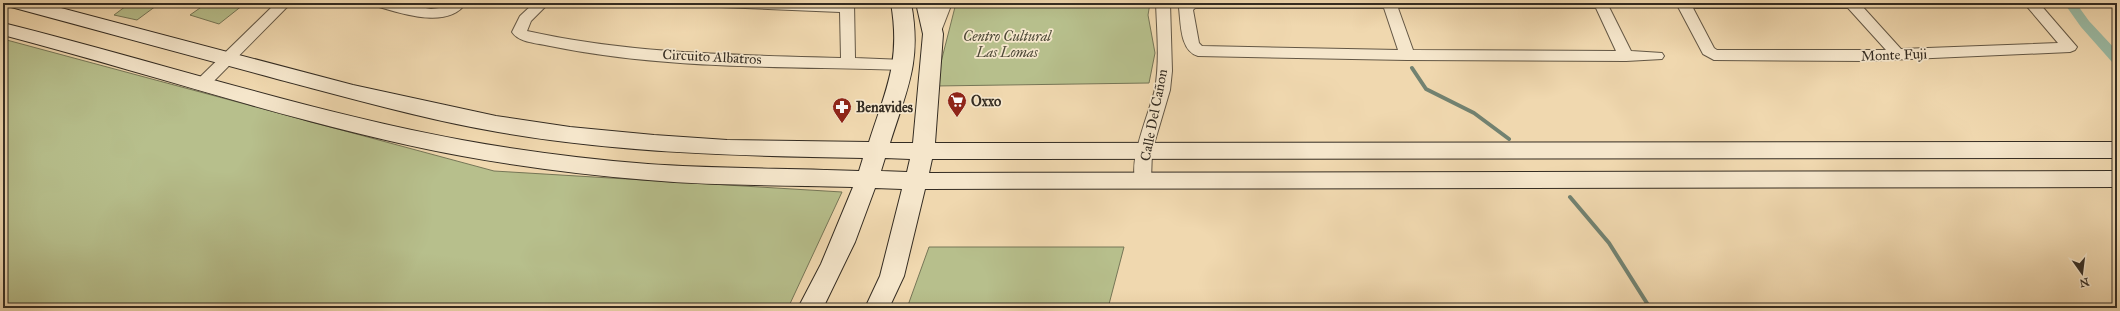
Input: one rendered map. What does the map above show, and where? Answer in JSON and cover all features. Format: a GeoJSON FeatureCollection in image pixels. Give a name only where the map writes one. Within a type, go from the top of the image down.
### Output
{"type":"FeatureCollection","features":[{"type":"Feature","properties":{"kind":"main road"},"geometry":{"type":"LineString","coordinates":[[810,308],[837,252],[867,180],[904,65],[905,24],[901,3]]}},
{"type":"Feature","properties":{"kind":"main road"},"geometry":{"type":"LineString","coordinates":[[877,308],[892,276],[923,151],[933,34],[926,3]]}},
{"type":"Feature","properties":{"kind":"main road"},"geometry":{"type":"LineString","coordinates":[[29,4],[229,59],[418,107],[496,124],[570,135],[654,143],[727,148],[923,151],[2117,150]]}},
{"type":"Feature","properties":{"kind":"main road"},"geometry":{"type":"LineString","coordinates":[[3,29],[102,54],[204,82],[283,106],[373,129],[471,149],[558,162],[649,172],[916,181],[2117,179]]}},
{"type":"Feature","properties":{"kind":"main road"},"geometry":{"type":"LineString","coordinates":[[102,54],[131,33]]}},
{"type":"Feature","properties":{"kind":"street"},"geometry":{"type":"LineString","coordinates":[[204,82],[229,59],[284,3]]}},
{"type":"Feature","properties":{"kind":"street"},"geometry":{"type":"LineString","coordinates":[[381,3],[435,14],[450,10],[459,3]]}},
{"type":"Feature","properties":{"kind":"street","name":"Circuito Albatros"},"geometry":{"type":"LineString","coordinates":[[542,3],[524,19],[519,32],[522,35],[604,49],[681,57],[904,65]]}},
{"type":"Feature","properties":{"kind":"street"},"geometry":{"type":"LineString","coordinates":[[720,3],[848,6],[848,63]]}},
{"type":"Feature","properties":{"kind":"street"},"geometry":{"type":"LineString","coordinates":[[933,34],[945,3]]}},
{"type":"Feature","properties":{"kind":"street","name":"Calle Del Cañon"},"geometry":{"type":"LineString","coordinates":[[1143,180],[1144,151],[1162,90],[1164,71],[1163,3]]}},
{"type":"Feature","properties":{"kind":"street"},"geometry":{"type":"LineString","coordinates":[[1683,3],[1857,3]]}},
{"type":"Feature","properties":{"kind":"street","name":"Monte Fuji"},"geometry":{"type":"LineString","coordinates":[[1683,3],[1708,51],[1712,54],[1718,55],[1898,56],[2070,47],[2030,3]]}},
{"type":"Feature","properties":{"kind":"street"},"geometry":{"type":"LineString","coordinates":[[1852,3],[1898,56]]}},
{"type":"Feature","properties":{"kind":"street"},"geometry":{"type":"LineString","coordinates":[[1626,56],[1600,4],[1192,4],[1186,8],[1192,45],[1198,51],[1407,54],[1626,56],[1657,56]]}},
{"type":"Feature","properties":{"kind":"street"},"geometry":{"type":"LineString","coordinates":[[1389,4],[1407,54]]}},
{"type":"Feature","properties":{"kind":"green space"},"geometry":{"type":"Polygon","coordinates":[[[130,3],[160,3],[137,20],[114,15],[130,3]]]}},
{"type":"Feature","properties":{"kind":"green space"},"geometry":{"type":"Polygon","coordinates":[[[207,3],[234,3],[243,5],[219,24],[190,15],[207,3]]]}},
{"type":"Feature","properties":{"kind":"green space","name":"Centro Cultural Las Lomas"},"geometry":{"type":"Polygon","coordinates":[[[956,3],[1150,3],[1148,15],[1155,53],[1149,83],[935,86],[956,3]]]}},
{"type":"Feature","properties":{"kind":"green space"},"geometry":{"type":"Polygon","coordinates":[[[3,39],[494,171],[842,192],[788,308],[3,308],[3,39]]]}},
{"type":"Feature","properties":{"kind":"green space"},"geometry":{"type":"Polygon","coordinates":[[[929,247],[1124,247],[1108,308],[907,308],[929,247]]]}},
{"type":"Feature","properties":{"kind":"waterway"},"geometry":{"type":"LineString","coordinates":[[2070,3],[2085,24],[2117,59]]}},
{"type":"Feature","properties":{"kind":"waterway"},"geometry":{"type":"LineString","coordinates":[[1412,68],[1426,89],[1474,113],[1509,139]]}},
{"type":"Feature","properties":{"kind":"waterway"},"geometry":{"type":"LineString","coordinates":[[1570,197],[1609,243],[1650,308]]}},
{"type":"Feature","properties":{"kind":"place","name":"Oxxo"},"geometry":{"type":"Point","coordinates":[957,118]}},
{"type":"Feature","properties":{"kind":"place","name":"Benavides"},"geometry":{"type":"Point","coordinates":[842,124]}}]}
